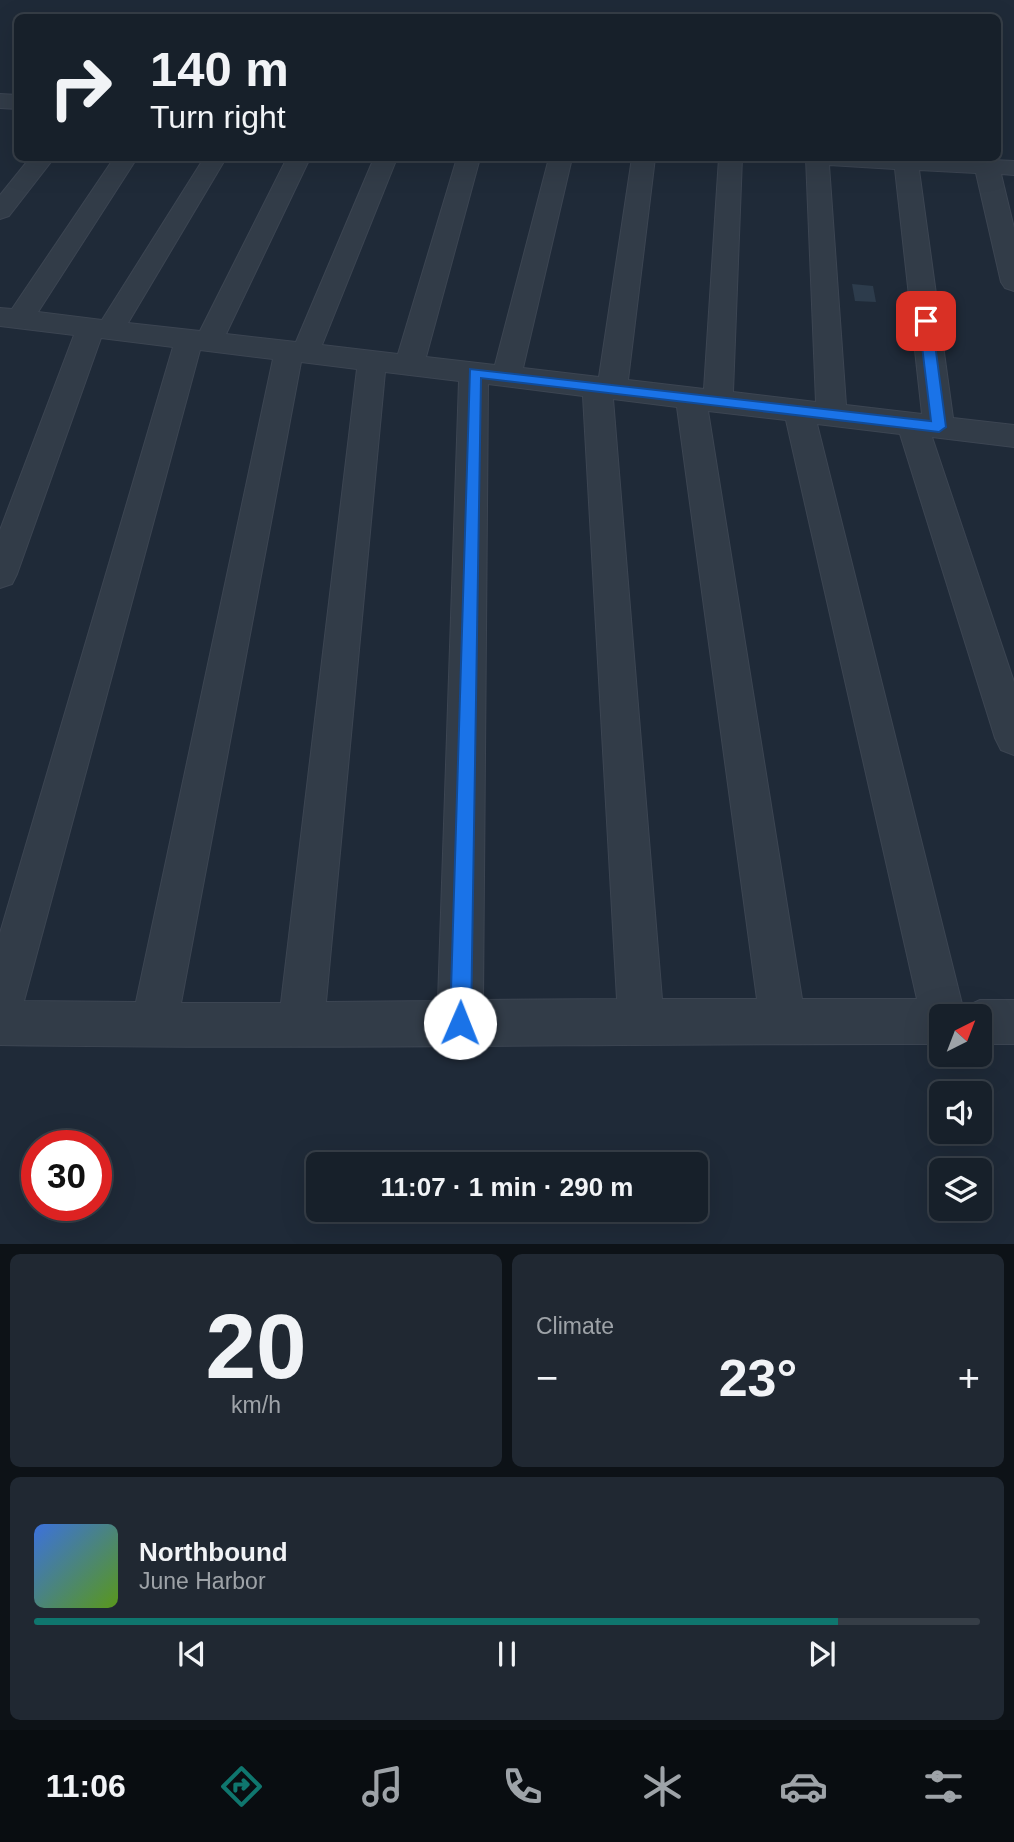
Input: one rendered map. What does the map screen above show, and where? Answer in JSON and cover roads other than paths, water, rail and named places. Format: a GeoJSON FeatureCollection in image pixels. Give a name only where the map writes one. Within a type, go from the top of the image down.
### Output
{"type":"FeatureCollection","features":[{"type":"Feature","properties":{"kind":"street"},"geometry":{"type":"LineString","coordinates":[[0,211],[40,161]]}},
{"type":"Feature","properties":{"kind":"street"},"geometry":{"type":"LineString","coordinates":[[123,161],[9,318],[1014,436]]}},
{"type":"Feature","properties":{"kind":"street"},"geometry":{"type":"LineString","coordinates":[[0,574],[100,329],[213,161]]}},
{"type":"Feature","properties":{"kind":"street"},"geometry":{"type":"LineString","coordinates":[[0,1009],[199,340],[297,161]]}},
{"type":"Feature","properties":{"kind":"street"},"geometry":{"type":"LineString","coordinates":[[154,1025],[297,352],[385,161]]}},
{"type":"Feature","properties":{"kind":"street"},"geometry":{"type":"LineString","coordinates":[[409,365],[467,161]]}},
{"type":"Feature","properties":{"kind":"street"},"geometry":{"type":"LineString","coordinates":[[460,1023],[491,374],[560,161]]}},
{"type":"Feature","properties":{"kind":"street"},"geometry":{"type":"LineString","coordinates":[[641,1021],[605,388],[643,161]]}},
{"type":"Feature","properties":{"kind":"street"},"geometry":{"type":"LineString","coordinates":[[731,161],[704,399],[783,1022]]}},
{"type":"Feature","properties":{"kind":"street"},"geometry":{"type":"LineString","coordinates":[[817,161],[815,412],[940,1004]]}},
{"type":"Feature","properties":{"kind":"street"},"geometry":{"type":"LineString","coordinates":[[873,161],[1014,168]]}},
{"type":"Feature","properties":{"kind":"street"},"geometry":{"type":"LineString","coordinates":[[906,163],[925,425],[1014,738]]}},
{"type":"Feature","properties":{"kind":"street"},"geometry":{"type":"LineString","coordinates":[[987,167],[1014,282]]}},
{"type":"Feature","properties":{"kind":"street"},"geometry":{"type":"LineString","coordinates":[[301,1025],[372,361]]}},
{"type":"Feature","properties":{"kind":"street"},"geometry":{"type":"LineString","coordinates":[[0,1023],[301,1025],[641,1021],[929,1022]]}},
{"type":"Feature","properties":{"kind":"street"},"geometry":{"type":"LineString","coordinates":[[992,1022],[1014,1022]]}}]}
